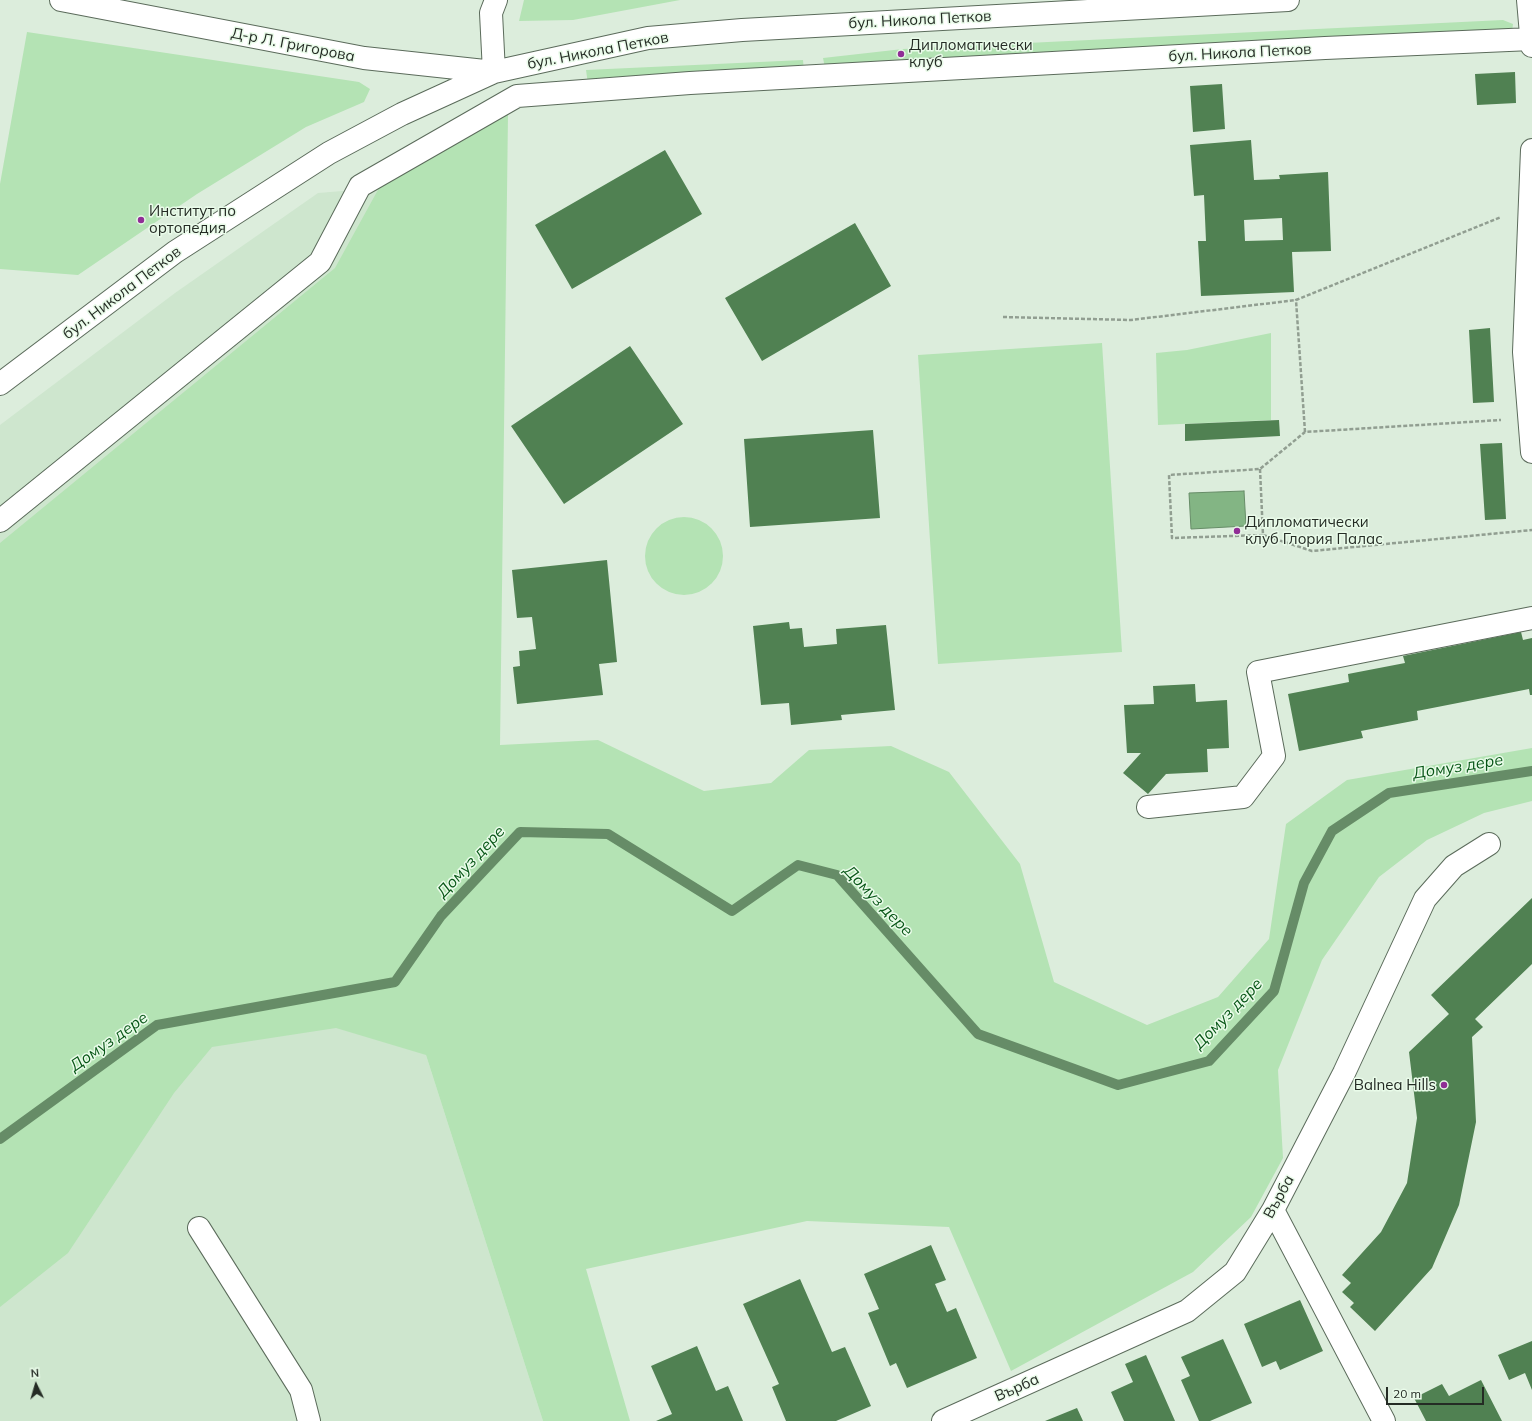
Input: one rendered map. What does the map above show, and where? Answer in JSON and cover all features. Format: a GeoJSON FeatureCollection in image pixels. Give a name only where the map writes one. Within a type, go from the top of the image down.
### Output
{"type":"FeatureCollection","features":[{"type":"Feature","properties":{"kind":"street","name":"Д-р Л. Григорова"},"geometry":{"type":"LineString","coordinates":[[61,0],[364,58],[494,72]]}},
{"type":"Feature","properties":{"kind":"street"},"geometry":{"type":"LineString","coordinates":[[0,521],[320,262],[360,186],[517,96],[494,72],[491,13],[496,0]]}},
{"type":"Feature","properties":{"kind":"street","name":"бул. Никола Петков"},"geometry":{"type":"LineString","coordinates":[[0,384],[175,252],[330,153],[402,114],[494,72],[648,38],[742,30],[1288,0]]}},
{"type":"Feature","properties":{"kind":"street"},"geometry":{"type":"LineString","coordinates":[[1528,0],[1532,41]]}},
{"type":"Feature","properties":{"kind":"street","name":"бул. Никола Петков"},"geometry":{"type":"LineString","coordinates":[[517,96],[698,82],[1309,49],[1532,41]]}},
{"type":"Feature","properties":{"kind":"street"},"geometry":{"type":"LineString","coordinates":[[1532,150],[1524,352],[1532,452]]}},
{"type":"Feature","properties":{"kind":"street"},"geometry":{"type":"LineString","coordinates":[[1148,807],[1243,797],[1274,756],[1258,672],[1532,618]]}},
{"type":"Feature","properties":{"kind":"street","name":"Върба"},"geometry":{"type":"LineString","coordinates":[[942,1421],[1187,1311],[1235,1272],[1272,1210],[1344,1073],[1425,899],[1454,866],[1489,844]]}},
{"type":"Feature","properties":{"kind":"street"},"geometry":{"type":"LineString","coordinates":[[1272,1210],[1384,1421]]}},
{"type":"Feature","properties":{"kind":"street"},"geometry":{"type":"LineString","coordinates":[[199,1228],[301,1390],[309,1421]]}},
{"type":"Feature","properties":{"kind":"path"},"geometry":{"type":"LineString","coordinates":[[1003,317],[1131,320],[1296,300],[1531,205]]}},
{"type":"Feature","properties":{"kind":"path"},"geometry":{"type":"LineString","coordinates":[[1296,300],[1305,432]]}},
{"type":"Feature","properties":{"kind":"path"},"geometry":{"type":"LineString","coordinates":[[1529,418],[1305,432],[1260,468],[1169,475],[1172,538],[1263,535],[1312,551],[1532,530]]}},
{"type":"Feature","properties":{"kind":"path"},"geometry":{"type":"LineString","coordinates":[[1260,468],[1263,535]]}},
{"type":"Feature","properties":{"kind":"shaded area"},"geometry":{"type":"Polygon","coordinates":[[[524,0],[680,0],[573,20],[519,21],[524,0]]]}},
{"type":"Feature","properties":{"kind":"shaded area"},"geometry":{"type":"Polygon","coordinates":[[[1503,20],[1513,24],[1512,32],[825,68],[823,58],[903,49],[1503,20]]]}},
{"type":"Feature","properties":{"kind":"shaded area"},"geometry":{"type":"Polygon","coordinates":[[[27,32],[359,82],[370,89],[364,102],[306,127],[197,194],[78,275],[0,269],[0,184],[27,32]]]}},
{"type":"Feature","properties":{"kind":"shaded area"},"geometry":{"type":"Polygon","coordinates":[[[803,60],[804,71],[588,84],[586,70],[803,60]]]}},
{"type":"Feature","properties":{"kind":"shaded area"},"geometry":{"type":"Polygon","coordinates":[[[508,114],[426,1055],[543,1421],[0,1421],[0,425],[175,293],[318,193],[379,188],[508,114]]]}},
{"type":"Feature","properties":{"kind":"shaded area"},"geometry":{"type":"Polygon","coordinates":[[[508,114],[500,745],[598,740],[704,791],[771,783],[809,750],[891,746],[949,772],[1020,864],[1054,982],[1147,1025],[1218,997],[1269,939],[1286,824],[1347,780],[1532,748],[1532,801],[1484,813],[1427,840],[1379,877],[1322,960],[1278,1070],[1283,1158],[1251,1217],[1193,1272],[1011,1371],[949,1227],[807,1221],[586,1269],[630,1421],[543,1421],[426,1055],[336,1028],[212,1047],[174,1093],[68,1253],[0,1307],[0,543],[335,268],[379,188],[508,114]]]}},
{"type":"Feature","properties":{"kind":"shaded area"},"geometry":{"type":"Polygon","coordinates":[[[1271,333],[1271,420],[1158,425],[1156,353],[1187,350],[1271,333]]]}},
{"type":"Feature","properties":{"kind":"shaded area"},"geometry":{"type":"Polygon","coordinates":[[[1102,343],[1122,652],[938,664],[918,355],[1102,343]]]}},
{"type":"Feature","properties":{"kind":"shaded area"},"geometry":{"type":"Polygon","coordinates":[[[1244,491],[1246,526],[1191,529],[1189,493],[1244,491]]]}},
{"type":"Feature","properties":{"kind":"shaded area"},"geometry":{"type":"Polygon","coordinates":[[[676,517],[692,517],[706,523],[717,534],[723,548],[723,564],[717,578],[706,589],[692,595],[676,595],[662,589],[651,578],[645,564],[645,548],[651,534],[662,523],[676,517]]]}},
{"type":"Feature","properties":{"kind":"building"},"geometry":{"type":"Polygon","coordinates":[[[1515,72],[1516,103],[1477,105],[1475,74],[1515,72]]]}},
{"type":"Feature","properties":{"kind":"building"},"geometry":{"type":"Polygon","coordinates":[[[1222,84],[1225,129],[1193,132],[1190,86],[1222,84]]]}},
{"type":"Feature","properties":{"kind":"building"},"geometry":{"type":"Polygon","coordinates":[[[1251,140],[1254,180],[1280,179],[1279,175],[1328,172],[1331,251],[1292,252],[1294,292],[1201,296],[1198,241],[1206,241],[1204,195],[1194,196],[1190,145],[1251,140]],[[1282,218],[1244,220],[1245,241],[1283,240],[1282,218]]]}},
{"type":"Feature","properties":{"kind":"building"},"geometry":{"type":"Polygon","coordinates":[[[665,150],[702,214],[572,289],[535,225],[665,150]]]}},
{"type":"Feature","properties":{"kind":"building"},"geometry":{"type":"Polygon","coordinates":[[[855,223],[891,286],[762,361],[725,298],[855,223]]]}},
{"type":"Feature","properties":{"kind":"building"},"geometry":{"type":"Polygon","coordinates":[[[1490,328],[1494,402],[1473,403],[1469,330],[1490,328]]]}},
{"type":"Feature","properties":{"kind":"building"},"geometry":{"type":"Polygon","coordinates":[[[630,346],[683,424],[564,504],[511,426],[630,346]]]}},
{"type":"Feature","properties":{"kind":"building"},"geometry":{"type":"Polygon","coordinates":[[[1279,420],[1280,436],[1185,441],[1185,424],[1279,420]]]}},
{"type":"Feature","properties":{"kind":"building"},"geometry":{"type":"Polygon","coordinates":[[[873,430],[880,518],[750,527],[744,439],[873,430]]]}},
{"type":"Feature","properties":{"kind":"building"},"geometry":{"type":"Polygon","coordinates":[[[1502,443],[1506,519],[1485,520],[1480,444],[1502,443]]]}},
{"type":"Feature","properties":{"kind":"building"},"geometry":{"type":"Polygon","coordinates":[[[607,560],[617,662],[599,664],[603,695],[517,704],[513,667],[520,666],[519,651],[536,649],[532,617],[517,618],[512,570],[607,560]]]}},
{"type":"Feature","properties":{"kind":"building"},"geometry":{"type":"Polygon","coordinates":[[[789,622],[790,629],[802,628],[804,647],[837,644],[836,629],[886,625],[895,710],[841,715],[842,720],[791,725],[789,703],[761,705],[753,626],[789,622]]]}},
{"type":"Feature","properties":{"kind":"building"},"geometry":{"type":"Polygon","coordinates":[[[1521,632],[1523,640],[1532,638],[1532,695],[1530,695],[1529,689],[1417,711],[1418,720],[1361,731],[1363,738],[1299,751],[1288,694],[1349,682],[1348,674],[1405,663],[1403,656],[1521,632]]]}},
{"type":"Feature","properties":{"kind":"building"},"geometry":{"type":"Polygon","coordinates":[[[1195,684],[1196,702],[1227,700],[1229,748],[1207,749],[1208,772],[1166,774],[1148,794],[1123,773],[1141,753],[1127,753],[1124,705],[1154,704],[1153,686],[1195,684]]]}},
{"type":"Feature","properties":{"kind":"building","name":"Balnea Hills"},"geometry":{"type":"Polygon","coordinates":[[[1532,898],[1532,964],[1475,1019],[1483,1027],[1472,1037],[1476,1122],[1459,1205],[1432,1268],[1375,1331],[1350,1307],[1354,1303],[1342,1292],[1351,1283],[1342,1275],[1381,1232],[1407,1183],[1417,1118],[1409,1052],[1449,1014],[1431,995],[1532,898]]]}},
{"type":"Feature","properties":{"kind":"building"},"geometry":{"type":"Polygon","coordinates":[[[931,1245],[946,1280],[935,1284],[947,1312],[956,1308],[977,1358],[907,1388],[896,1363],[890,1366],[868,1313],[879,1309],[864,1274],[931,1245]]]}},
{"type":"Feature","properties":{"kind":"building"},"geometry":{"type":"Polygon","coordinates":[[[800,1279],[832,1352],[845,1347],[871,1406],[836,1421],[786,1421],[772,1387],[779,1384],[743,1304],[800,1279]]]}},
{"type":"Feature","properties":{"kind":"building"},"geometry":{"type":"Polygon","coordinates":[[[1300,1300],[1323,1351],[1280,1370],[1276,1361],[1262,1367],[1244,1324],[1300,1300]]]}},
{"type":"Feature","properties":{"kind":"building"},"geometry":{"type":"Polygon","coordinates":[[[1223,1339],[1252,1403],[1210,1421],[1199,1421],[1181,1380],[1190,1376],[1181,1357],[1223,1339]]]}},
{"type":"Feature","properties":{"kind":"building"},"geometry":{"type":"Polygon","coordinates":[[[1532,1341],[1532,1390],[1525,1373],[1509,1380],[1498,1355],[1532,1341]]]}},
{"type":"Feature","properties":{"kind":"building"},"geometry":{"type":"Polygon","coordinates":[[[697,1346],[716,1391],[728,1386],[743,1421],[656,1421],[672,1414],[651,1366],[697,1346]]]}},
{"type":"Feature","properties":{"kind":"building"},"geometry":{"type":"Polygon","coordinates":[[[1146,1355],[1175,1421],[1124,1421],[1111,1392],[1133,1382],[1125,1364],[1146,1355]]]}},
{"type":"Feature","properties":{"kind":"building"},"geometry":{"type":"Polygon","coordinates":[[[1481,1380],[1502,1421],[1426,1421],[1414,1398],[1442,1384],[1449,1396],[1481,1380]]]}},
{"type":"Feature","properties":{"kind":"building"},"geometry":{"type":"Polygon","coordinates":[[[1077,1408],[1083,1421],[1045,1421],[1077,1408]]]}},
{"type":"Feature","properties":{"kind":"waterway","name":"Домуз дере"},"geometry":{"type":"LineString","coordinates":[[0,1139],[157,1025],[395,982],[441,916],[520,832],[608,834],[732,911],[798,865],[837,875],[978,1034],[1118,1085],[1209,1061],[1274,991],[1304,883],[1332,831],[1389,793],[1532,771]]}},
{"type":"Feature","properties":{"kind":"place","name":"Дипломатически клуб"},"geometry":{"type":"Point","coordinates":[901,54]}},
{"type":"Feature","properties":{"kind":"place","name":"Институт по ортопедия"},"geometry":{"type":"Point","coordinates":[141,220]}},
{"type":"Feature","properties":{"kind":"place","name":"Дипломатически клуб Глория Палас"},"geometry":{"type":"Point","coordinates":[1237,531]}},
{"type":"Feature","properties":{"kind":"place","name":"Balnea Hills"},"geometry":{"type":"Point","coordinates":[1444,1085]}}]}
